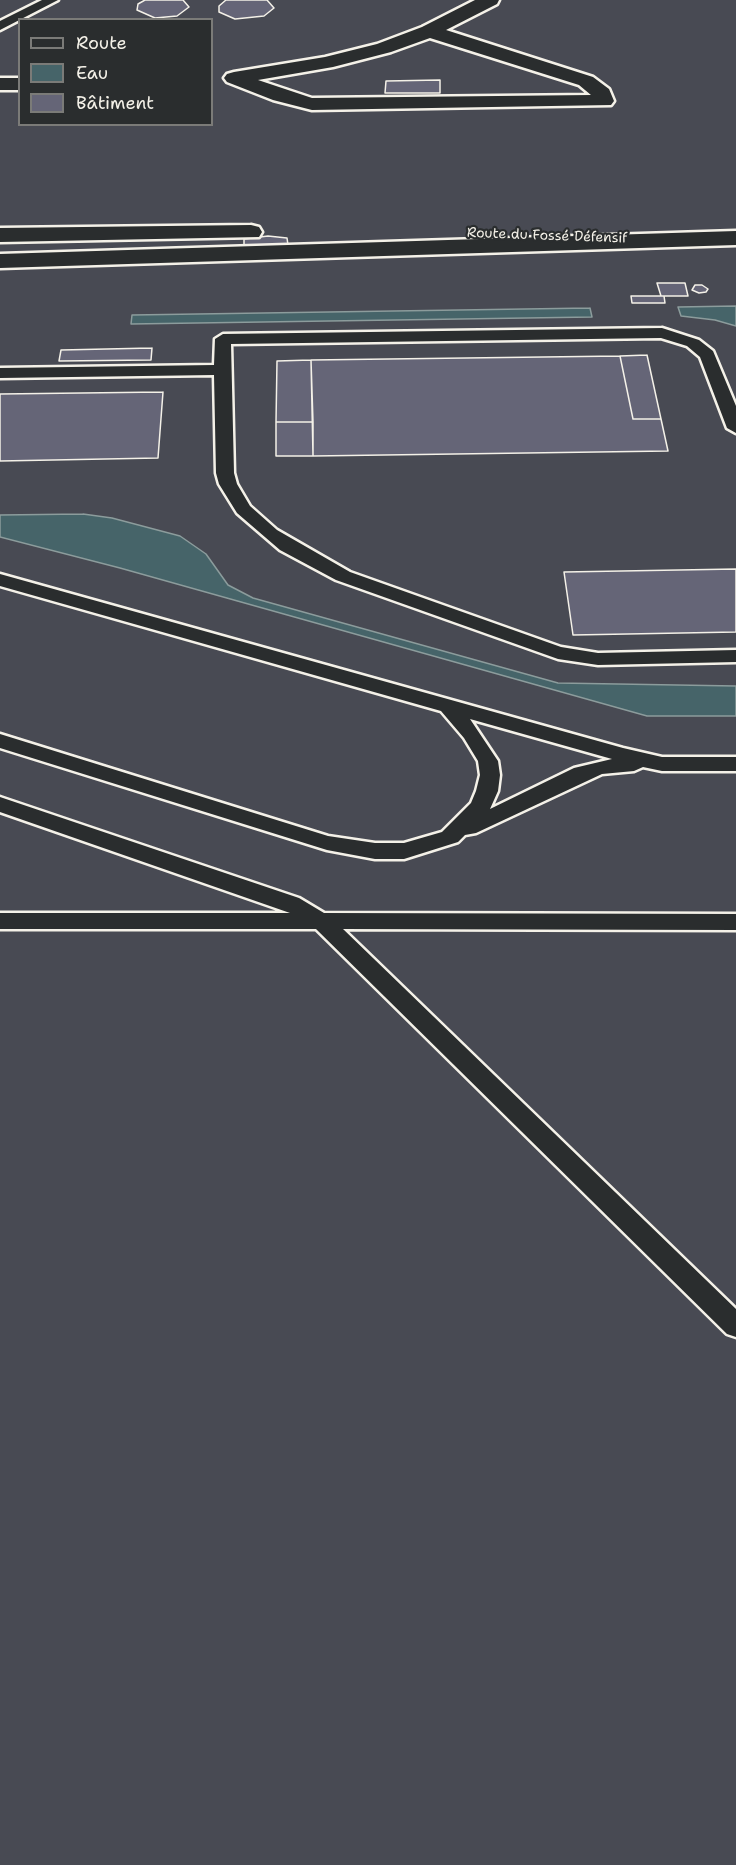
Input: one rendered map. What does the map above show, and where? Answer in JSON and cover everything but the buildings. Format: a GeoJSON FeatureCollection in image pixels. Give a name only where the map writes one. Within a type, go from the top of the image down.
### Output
{"type":"FeatureCollection","features":[{"type":"Feature","properties":{"kind":"street"},"geometry":{"type":"LineString","coordinates":[[213,80],[326,63],[384,48],[429,31],[490,0]]}},
{"type":"Feature","properties":{"kind":"street"},"geometry":{"type":"LineString","coordinates":[[234,78],[280,96],[312,104],[604,101],[599,89],[586,81],[429,31]]}},
{"type":"Feature","properties":{"kind":"street"},"geometry":{"type":"LineString","coordinates":[[0,84],[18,84]]}},
{"type":"Feature","properties":{"kind":"street","name":"Route du Fossé Défensif"},"geometry":{"type":"LineString","coordinates":[[0,235],[339,231],[637,239]]}},
{"type":"Feature","properties":{"kind":"street"},"geometry":{"type":"LineString","coordinates":[[637,239],[736,238]]}},
{"type":"Feature","properties":{"kind":"street","name":"Route du Fossé Défensif"},"geometry":{"type":"LineString","coordinates":[[0,261],[448,248],[637,239]]}},
{"type":"Feature","properties":{"kind":"lane"},"geometry":{"type":"LineString","coordinates":[[0,26],[52,0]]}},
{"type":"Feature","properties":{"kind":"lane"},"geometry":{"type":"LineString","coordinates":[[736,428],[707,356],[693,343],[662,333],[223,339],[225,472],[234,497],[243,509],[270,534],[324,567],[558,653],[598,659],[736,656]]}},
{"type":"Feature","properties":{"kind":"lane"},"geometry":{"type":"LineString","coordinates":[[0,373],[222,370]]}},
{"type":"Feature","properties":{"kind":"lane"},"geometry":{"type":"LineString","coordinates":[[0,580],[622,755],[662,764]]}},
{"type":"Feature","properties":{"kind":"lane"},"geometry":{"type":"LineString","coordinates":[[447,706],[481,747],[488,761],[490,775],[480,807],[450,837]]}},
{"type":"Feature","properties":{"kind":"lane"},"geometry":{"type":"LineString","coordinates":[[0,741],[335,845],[375,852],[404,851],[450,837],[581,773],[621,765],[736,764]]}},
{"type":"Feature","properties":{"kind":"lane"},"geometry":{"type":"LineString","coordinates":[[0,804],[291,904],[323,923],[736,1326]]}},
{"type":"Feature","properties":{"kind":"lane"},"geometry":{"type":"LineString","coordinates":[[0,921],[736,922]]}},
{"type":"Feature","properties":{"kind":"shaded area"},"geometry":{"type":"Polygon","coordinates":[[[0,0],[736,0],[736,1865],[0,1865],[0,0]]]}},
{"type":"Feature","properties":{"kind":"water"},"geometry":{"type":"Polygon","coordinates":[[[736,306],[736,326],[715,320],[681,316],[678,307],[736,306]]]}},
{"type":"Feature","properties":{"kind":"water"},"geometry":{"type":"Polygon","coordinates":[[[590,308],[592,317],[131,324],[132,315],[590,308]]]}},
{"type":"Feature","properties":{"kind":"water"},"geometry":{"type":"Polygon","coordinates":[[[83,514],[112,518],[180,536],[206,554],[228,585],[253,598],[558,683],[736,686],[736,716],[647,716],[120,568],[0,537],[0,515],[83,514]]]}}]}
